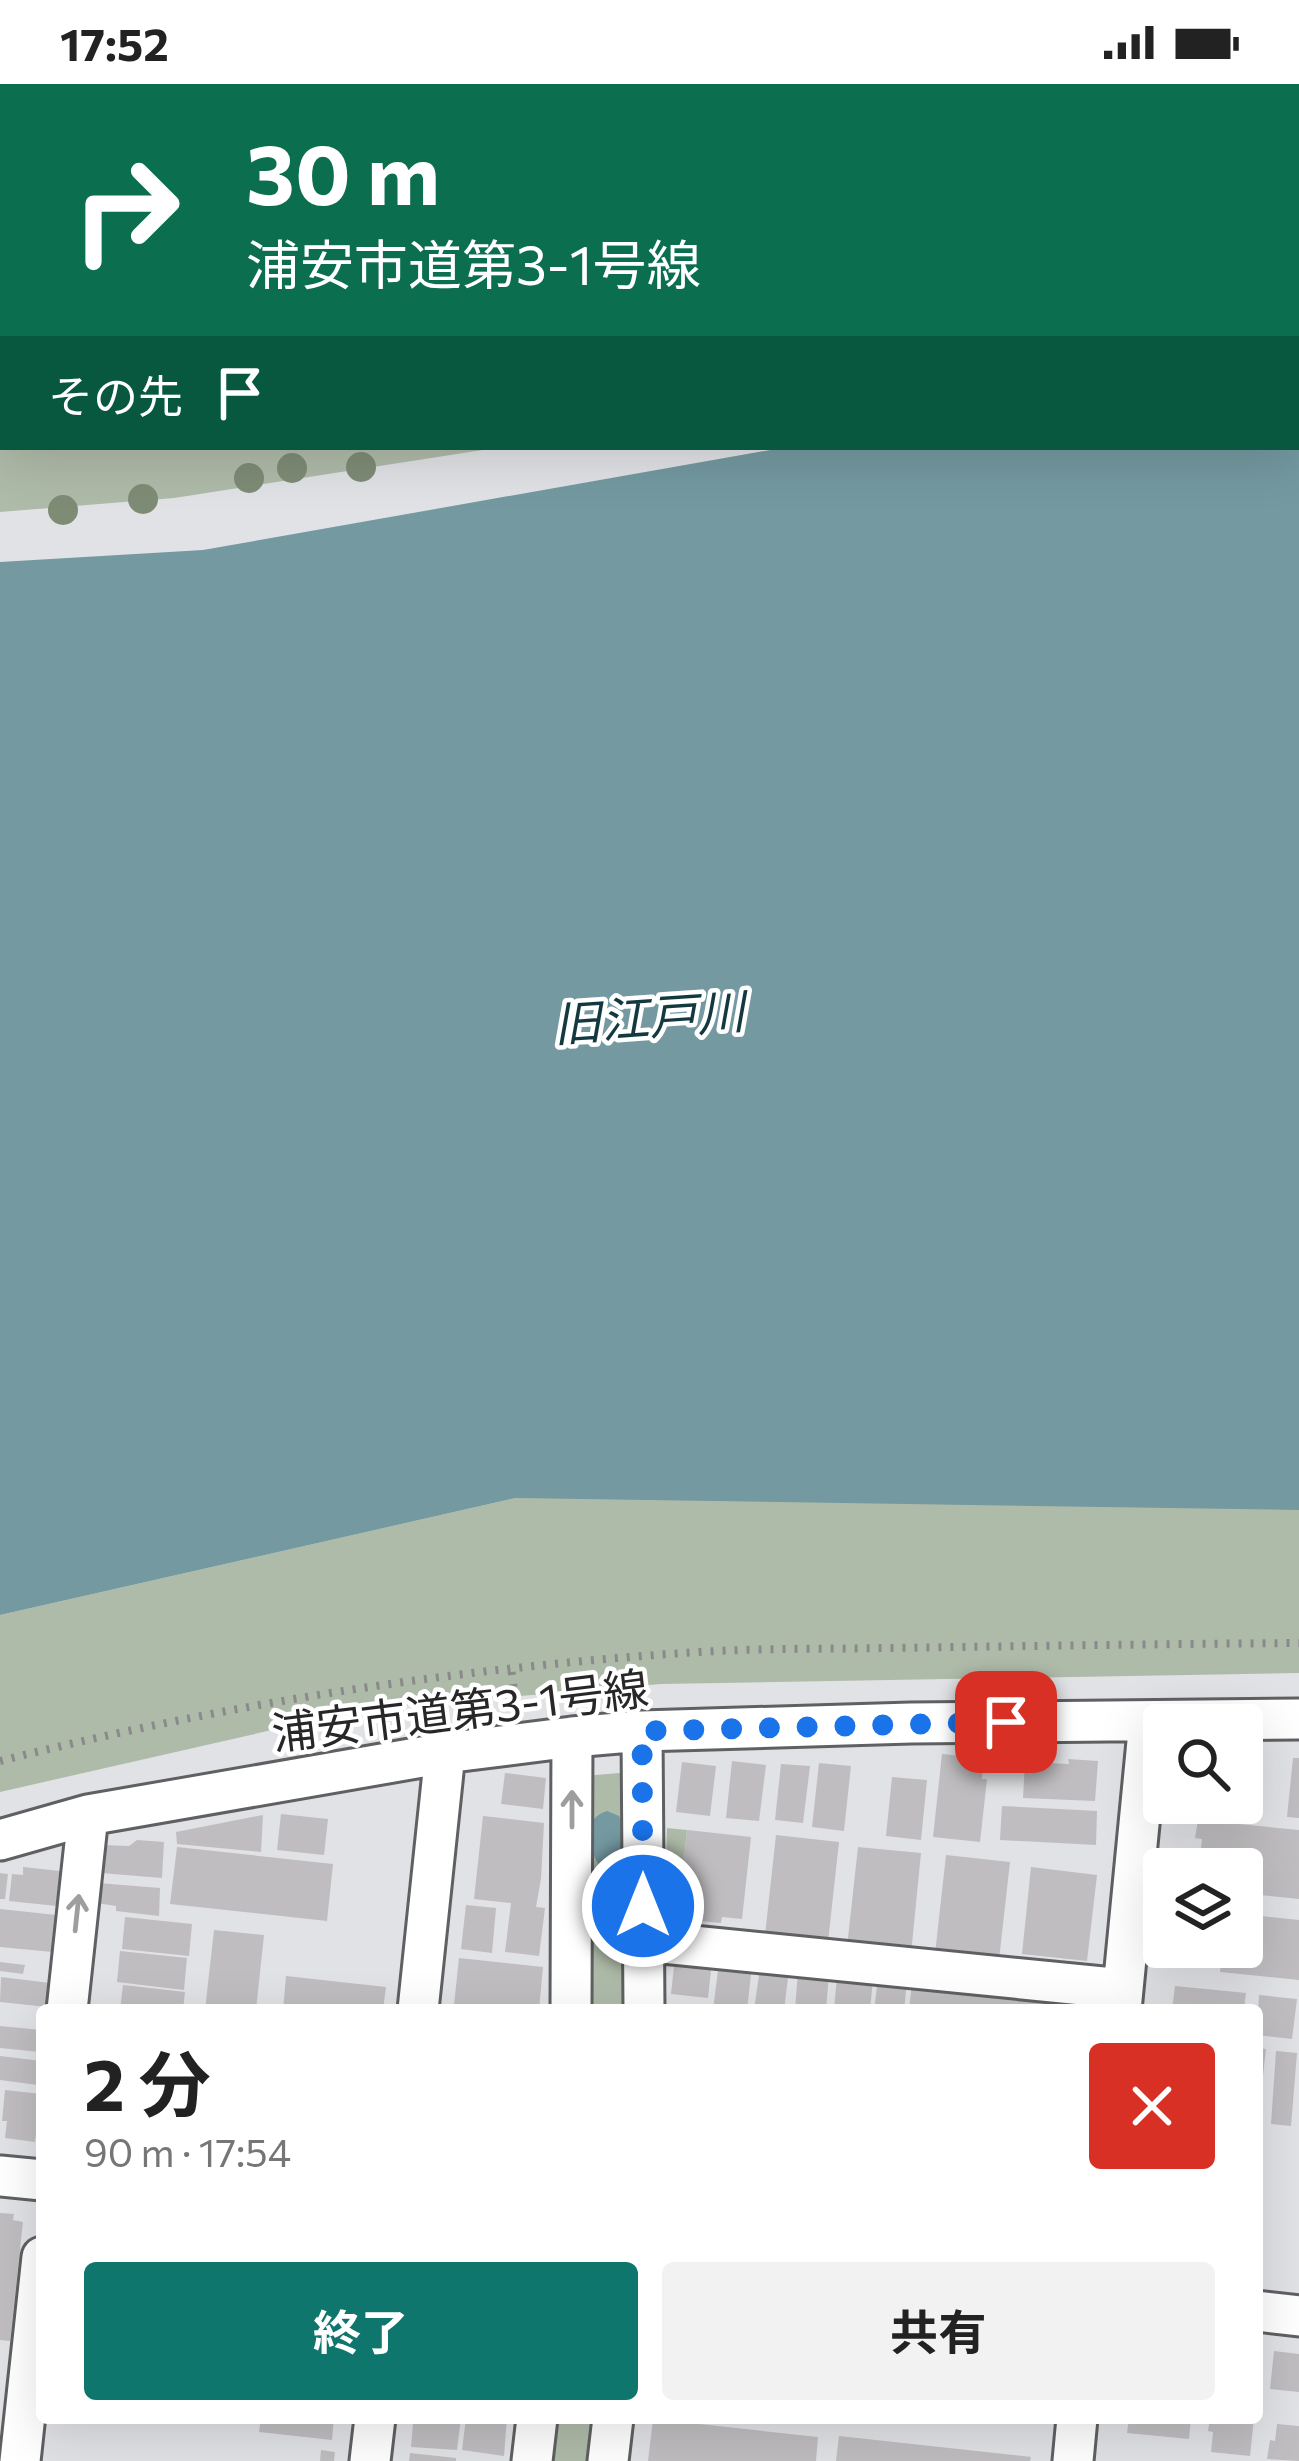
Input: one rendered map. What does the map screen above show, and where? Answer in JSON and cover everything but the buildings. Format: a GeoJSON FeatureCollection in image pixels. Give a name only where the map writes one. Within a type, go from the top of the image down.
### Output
{"type":"FeatureCollection","features":[{"type":"Feature","properties":{"kind":"street","name":"浦安市道第3-1号線"},"geometry":{"type":"LineString","coordinates":[[1263,1719],[1299,1719]]}},
{"type":"Feature","properties":{"kind":"street","name":"浦安市道第3-1号線"},"geometry":{"type":"LineString","coordinates":[[0,1840],[88,1815],[446,1753],[572,1737],[910,1723],[1143,1721]]}},
{"type":"Feature","properties":{"kind":"street"},"geometry":{"type":"LineString","coordinates":[[642,1731],[644,2004]]}},
{"type":"Feature","properties":{"kind":"street"},"geometry":{"type":"LineString","coordinates":[[572,1737],[572,2004]]}},
{"type":"Feature","properties":{"kind":"street"},"geometry":{"type":"LineString","coordinates":[[419,2004],[446,1753]]}},
{"type":"Feature","properties":{"kind":"street"},"geometry":{"type":"LineString","coordinates":[[644,1941],[1122,2000],[1143,1783]]}},
{"type":"Feature","properties":{"kind":"street"},"geometry":{"type":"LineString","coordinates":[[68,2004],[88,1815]]}},
{"type":"Feature","properties":{"kind":"street"},"geometry":{"type":"LineString","coordinates":[[0,2176],[36,2179]]}},
{"type":"Feature","properties":{"kind":"street"},"geometry":{"type":"LineString","coordinates":[[1263,2312],[1299,2316]]}},
{"type":"Feature","properties":{"kind":"street"},"geometry":{"type":"LineString","coordinates":[[20,2461],[36,2313]]}},
{"type":"Feature","properties":{"kind":"street"},"geometry":{"type":"LineString","coordinates":[[370,2461],[373,2424]]}},
{"type":"Feature","properties":{"kind":"street"},"geometry":{"type":"LineString","coordinates":[[532,2461],[536,2424]]}},
{"type":"Feature","properties":{"kind":"street"},"geometry":{"type":"LineString","coordinates":[[608,2461],[612,2424]]}},
{"type":"Feature","properties":{"kind":"street"},"geometry":{"type":"LineString","coordinates":[[1072,2461],[1077,2424]]}},
{"type":"Feature","properties":{"kind":"path"},"geometry":{"type":"LineString","coordinates":[[0,1761],[290,1700],[542,1664],[705,1652],[1299,1643]]}},
{"type":"Feature","properties":{"kind":"green space"},"geometry":{"type":"Polygon","coordinates":[[[0,450],[483,450],[174,498],[0,512],[0,450]]]}},
{"type":"Feature","properties":{"kind":"green space"},"geometry":{"type":"Polygon","coordinates":[[[1299,1496],[1299,1673],[661,1684],[364,1709],[0,1792],[0,1615],[516,1498],[1299,1496]]]}},
{"type":"Feature","properties":{"kind":"green space"},"geometry":{"type":"Polygon","coordinates":[[[631,1772],[632,2004],[581,2004],[584,1776],[631,1772]]]}},
{"type":"Feature","properties":{"kind":"green space"},"geometry":{"type":"Polygon","coordinates":[[[667,1828],[687,1830],[678,1919],[665,1918],[667,1828]]]}},
{"type":"Feature","properties":{"kind":"green space"},"geometry":{"type":"Polygon","coordinates":[[[548,2424],[599,2424],[595,2461],[544,2461],[548,2424]]]}},
{"type":"Feature","properties":{"kind":"water","name":"旧江戸川"},"geometry":{"type":"Polygon","coordinates":[[[770,450],[1299,450],[1299,1510],[516,1498],[0,1615],[0,562],[203,550],[770,450]]]}},
{"type":"Feature","properties":{"kind":"water"},"geometry":{"type":"Polygon","coordinates":[[[607,1811],[619,1816],[623,1838],[618,1859],[605,1873],[591,1848],[589,1830],[607,1811]]]}},
{"type":"Feature","properties":{"kind":"route"},"geometry":{"type":"LineString","coordinates":[[643,1906],[642,1731],[1006,1722]]}}]}
